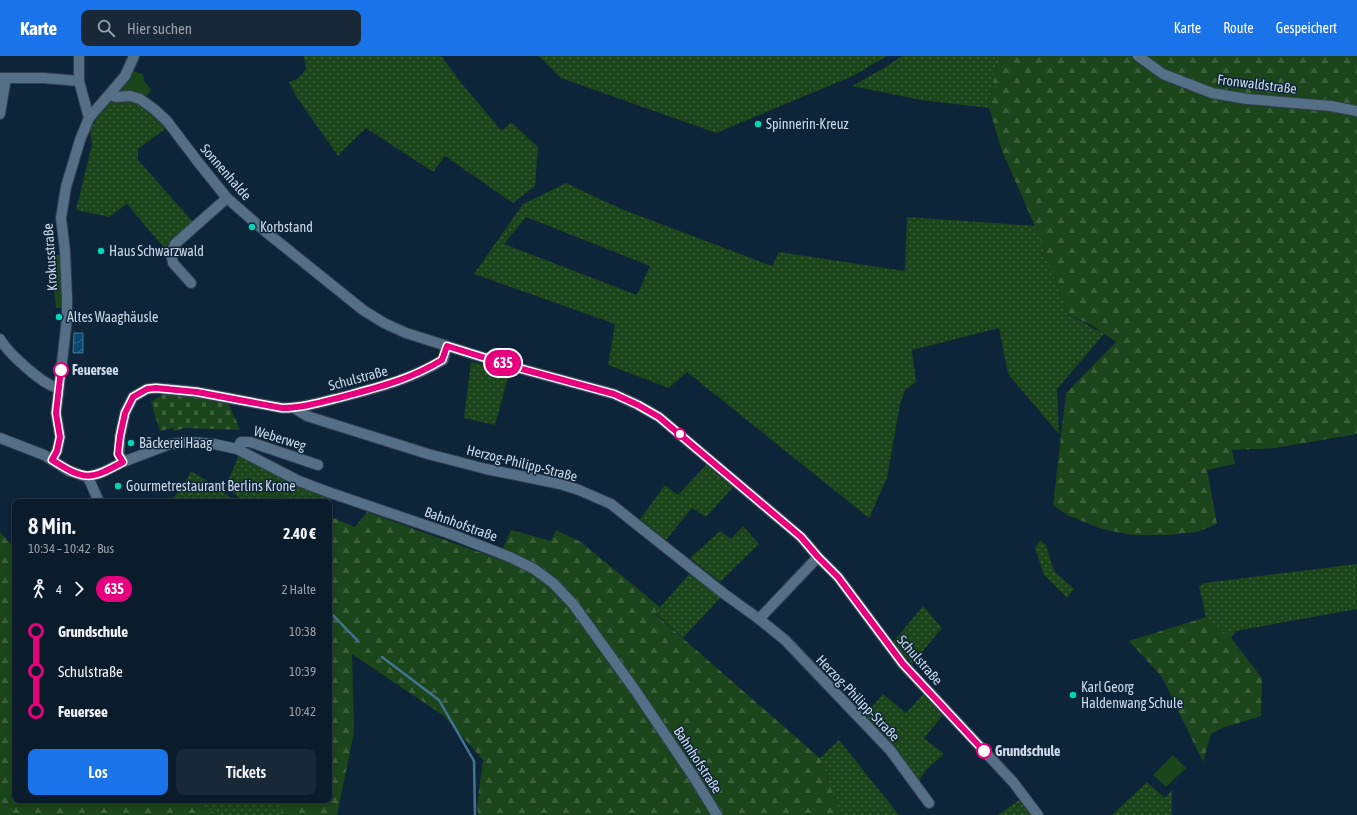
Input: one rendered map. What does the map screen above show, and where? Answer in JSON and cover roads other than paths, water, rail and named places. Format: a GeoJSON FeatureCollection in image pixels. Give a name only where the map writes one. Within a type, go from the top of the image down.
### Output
{"type":"FeatureCollection","features":[{"type":"Feature","properties":{"kind":"street"},"geometry":{"type":"LineString","coordinates":[[79,56],[79,80],[89,118]]}},
{"type":"Feature","properties":{"kind":"street","name":"Krokusstraße"},"geometry":{"type":"LineString","coordinates":[[52,460],[57,451],[60,437],[56,413],[67,299],[65,251],[61,218],[66,187],[80,140],[89,118],[125,76],[134,56]]}},
{"type":"Feature","properties":{"kind":"street","name":"Fronwaldstraße"},"geometry":{"type":"LineString","coordinates":[[1138,56],[1163,74],[1212,93],[1247,99],[1331,106],[1357,111]]}},
{"type":"Feature","properties":{"kind":"street"},"geometry":{"type":"LineString","coordinates":[[0,114],[3,78],[79,80]]}},
{"type":"Feature","properties":{"kind":"street","name":"Sonnenhalde"},"geometry":{"type":"LineString","coordinates":[[110,94],[116,97],[130,96],[140,99],[154,108],[167,121],[227,198],[266,232],[363,310],[384,323],[406,333],[447,346]]}},
{"type":"Feature","properties":{"kind":"street"},"geometry":{"type":"LineString","coordinates":[[191,283],[173,263],[171,254],[175,244],[227,198]]}},
{"type":"Feature","properties":{"kind":"street"},"geometry":{"type":"LineString","coordinates":[[2,346],[35,375],[52,387],[58,388]]}},
{"type":"Feature","properties":{"kind":"street","name":"Schulstraße"},"geometry":{"type":"LineString","coordinates":[[123,462],[118,454],[125,413],[133,397],[147,389],[156,388],[197,392],[282,408],[294,408],[323,402],[406,379],[442,360],[447,346],[511,366],[614,394],[659,417],[795,532],[838,577],[903,664],[1013,782],[1038,815]]}},
{"type":"Feature","properties":{"kind":"street","name":"Herzog-Philipp-Straße"},"geometry":{"type":"LineString","coordinates":[[294,408],[307,416],[428,454],[486,469],[560,484],[579,490],[610,504],[784,640],[890,750],[929,803]]}},
{"type":"Feature","properties":{"kind":"street"},"geometry":{"type":"LineString","coordinates":[[0,438],[52,460],[70,471],[88,477],[98,499]]}},
{"type":"Feature","properties":{"kind":"street","name":"Bahnhofstraße"},"geometry":{"type":"LineString","coordinates":[[88,477],[104,472],[123,462],[150,451],[173,444],[191,442],[206,443],[237,449],[299,481],[451,534],[512,558],[534,569],[553,583],[573,604],[635,690],[693,776],[717,815]]}},
{"type":"Feature","properties":{"kind":"street","name":"Weberweg"},"geometry":{"type":"LineString","coordinates":[[237,449],[241,442],[250,442],[318,465]]}},
{"type":"Feature","properties":{"kind":"street"},"geometry":{"type":"LineString","coordinates":[[759,619],[818,557]]}},
{"type":"Feature","properties":{"kind":"water","name":"Feuersee"},"geometry":{"type":"Polygon","coordinates":[[[74,333],[83,333],[83,353],[73,353],[74,333]]]}},
{"type":"Feature","properties":{"kind":"waterway"},"geometry":{"type":"LineString","coordinates":[[332,614],[358,641]]}},
{"type":"Feature","properties":{"kind":"waterway"},"geometry":{"type":"LineString","coordinates":[[382,657],[439,700],[474,761],[475,815]]}},
{"type":"Feature","properties":{"kind":"place","name":"Spinnerin-Kreuz"},"geometry":{"type":"Point","coordinates":[758,124]}},
{"type":"Feature","properties":{"kind":"place","name":"Korbstand"},"geometry":{"type":"Point","coordinates":[252,227]}},
{"type":"Feature","properties":{"kind":"place","name":"Haus Schwarzwald"},"geometry":{"type":"Point","coordinates":[101,251]}},
{"type":"Feature","properties":{"kind":"place","name":"Altes Waaghäusle"},"geometry":{"type":"Point","coordinates":[59,317]}},
{"type":"Feature","properties":{"kind":"place","name":"Feuersee"},"geometry":{"type":"Point","coordinates":[61,370]}},
{"type":"Feature","properties":{"kind":"place","name":"Bäckerei Haag"},"geometry":{"type":"Point","coordinates":[131,443]}},
{"type":"Feature","properties":{"kind":"place","name":"Gourmetrestaurant Berlins Krone"},"geometry":{"type":"Point","coordinates":[118,486]}},
{"type":"Feature","properties":{"kind":"place","name":"Karl Georg Haldenwang Schule"},"geometry":{"type":"Point","coordinates":[1073,695]}},
{"type":"Feature","properties":{"kind":"place","name":"Grundschule"},"geometry":{"type":"Point","coordinates":[984,751]}}]}
